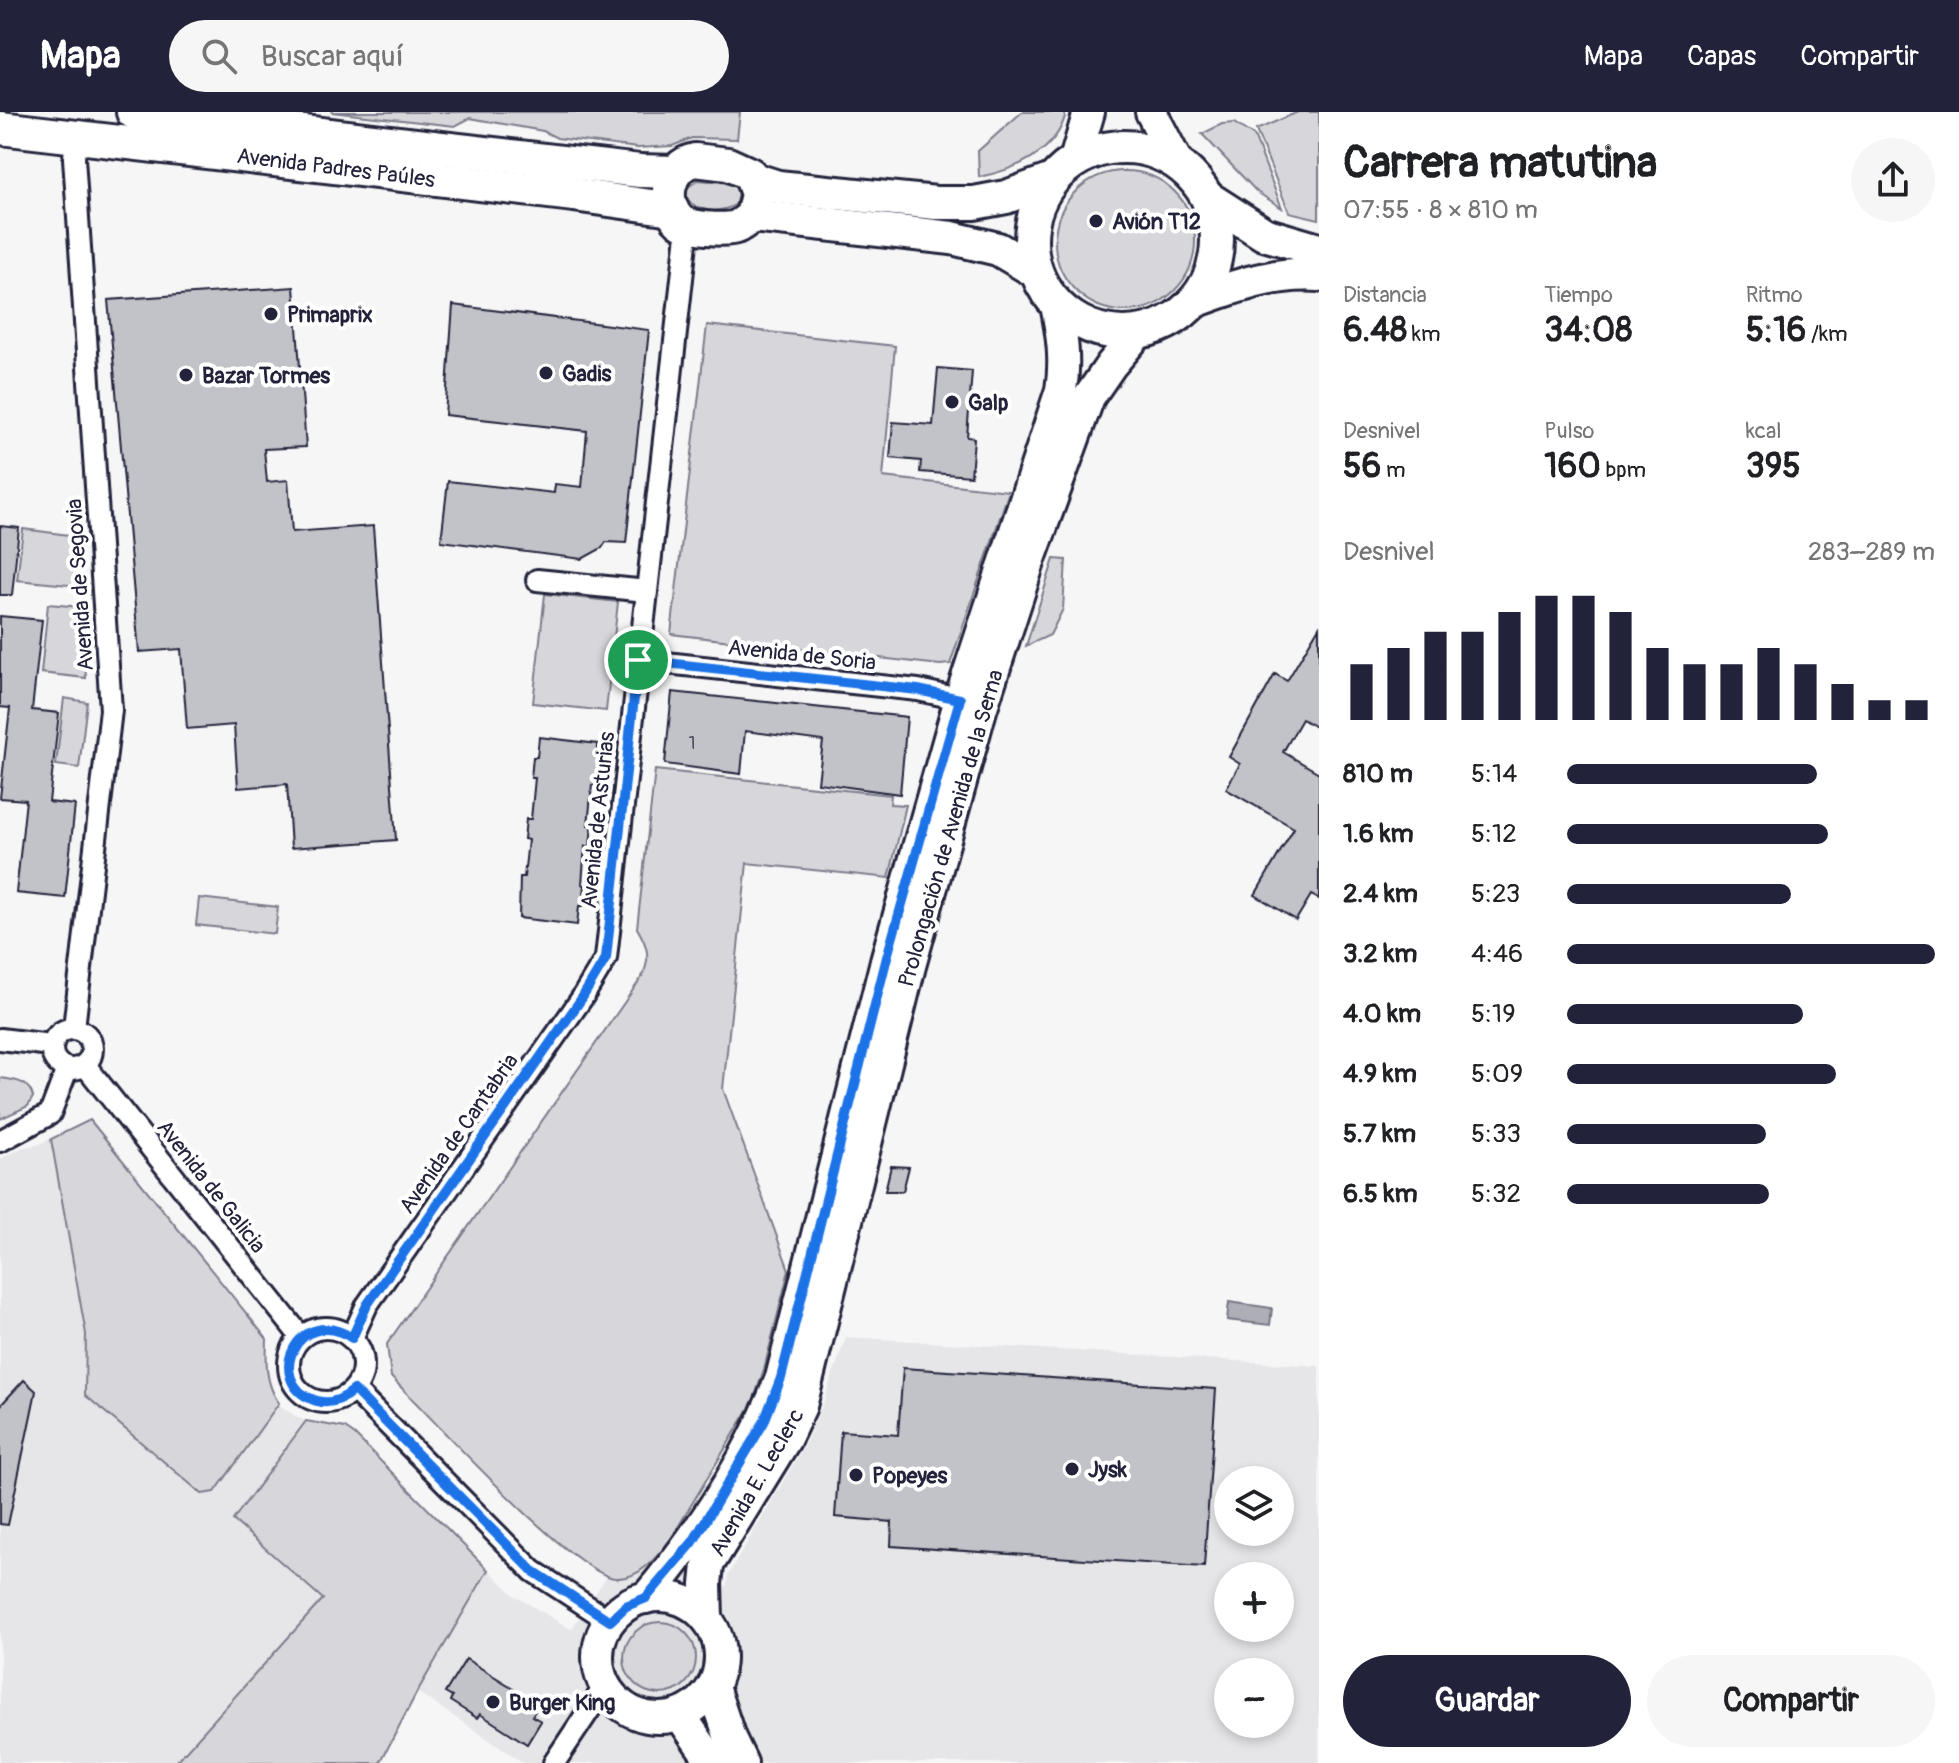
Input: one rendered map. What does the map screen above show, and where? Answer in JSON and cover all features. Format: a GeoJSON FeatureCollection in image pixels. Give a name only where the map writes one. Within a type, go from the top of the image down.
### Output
{"type":"FeatureCollection","features":[{"type":"Feature","properties":{"kind":"highway","name":"Avenida Padres Paúles"},"geometry":{"type":"LineString","coordinates":[[133,112],[640,171],[675,172]]}},
{"type":"Feature","properties":{"kind":"highway","name":"Avenida Padres Paúles"},"geometry":{"type":"LineString","coordinates":[[0,128],[559,193],[680,217]]}},
{"type":"Feature","properties":{"kind":"highway"},"geometry":{"type":"LineString","coordinates":[[753,179],[757,194],[752,216],[729,229],[680,217],[669,193],[675,172],[689,161],[741,168],[753,179],[778,187],[936,203],[974,203],[995,199],[1063,170],[1100,149],[1127,146],[1154,151],[1178,164],[1195,179],[1208,198],[1217,233],[1217,252],[1213,269],[1195,301]]}},
{"type":"Feature","properties":{"kind":"highway"},"geometry":{"type":"LineString","coordinates":[[1063,170],[1041,196],[1033,214],[1031,252],[1035,271],[1044,289],[1056,305],[1081,323],[1109,332],[1139,332],[1170,321],[1195,301],[1230,288],[1267,278],[1319,275]]}},
{"type":"Feature","properties":{"kind":"highway"},"geometry":{"type":"LineString","coordinates":[[1208,198],[1264,234],[1319,250]]}},
{"type":"Feature","properties":{"kind":"highway"},"geometry":{"type":"LineString","coordinates":[[752,216],[952,238],[998,249],[1035,271]]}},
{"type":"Feature","properties":{"kind":"main road"},"geometry":{"type":"LineString","coordinates":[[1063,170],[1089,112]]}},
{"type":"Feature","properties":{"kind":"main road"},"geometry":{"type":"LineString","coordinates":[[1151,112],[1178,164]]}},
{"type":"Feature","properties":{"kind":"main road","name":"Prolongación de Avenida de la Serna"},"geometry":{"type":"LineString","coordinates":[[804,1343],[887,957],[960,699],[1061,390],[1063,337],[1056,305]]}},
{"type":"Feature","properties":{"kind":"main road","name":"Prolongación de Avenida de la Serna"},"geometry":{"type":"LineString","coordinates":[[804,1343],[981,710],[1030,559],[1089,397],[1139,332]]}},
{"type":"Feature","properties":{"kind":"main road","name":"Avenida E. Leclerc"},"geometry":{"type":"LineString","coordinates":[[646,1598],[693,1542],[764,1422],[781,1378],[804,1343]]}},
{"type":"Feature","properties":{"kind":"main road","name":"Avenida E. Leclerc"},"geometry":{"type":"LineString","coordinates":[[707,1619],[708,1565],[785,1440],[801,1406],[804,1343]]}},
{"type":"Feature","properties":{"kind":"main road"},"geometry":{"type":"LineString","coordinates":[[668,1597],[690,1604],[707,1619],[716,1635],[720,1659],[713,1687],[699,1704],[680,1715],[651,1718],[624,1708],[605,1686],[598,1664],[600,1642],[610,1621],[626,1606],[646,1598],[668,1597]]}},
{"type":"Feature","properties":{"kind":"main road"},"geometry":{"type":"LineString","coordinates":[[713,1687],[742,1763]]}},
{"type":"Feature","properties":{"kind":"main road"},"geometry":{"type":"LineString","coordinates":[[680,1715],[713,1763]]}},
{"type":"Feature","properties":{"kind":"street","name":"Avenida de Segovia"},"geometry":{"type":"LineString","coordinates":[[74,1028],[111,710],[74,158],[76,137]]}},
{"type":"Feature","properties":{"kind":"street","name":"Avenida de Asturias"},"geometry":{"type":"LineString","coordinates":[[606,958],[647,591],[680,217]]}},
{"type":"Feature","properties":{"kind":"street"},"geometry":{"type":"LineString","coordinates":[[537,580],[647,591]]}},
{"type":"Feature","properties":{"kind":"street","name":"Avenida de Soria"},"geometry":{"type":"LineString","coordinates":[[638,660],[918,690],[960,699]]}},
{"type":"Feature","properties":{"kind":"street","name":"Avenida de Cantabria"},"geometry":{"type":"LineString","coordinates":[[352,1338],[367,1305],[582,998],[606,958]]}},
{"type":"Feature","properties":{"kind":"street"},"geometry":{"type":"LineString","coordinates":[[0,1141],[50,1114],[76,1067],[92,1055],[92,1043],[85,1033],[74,1028],[64,1030],[51,1045],[55,1060],[76,1067]]}},
{"type":"Feature","properties":{"kind":"street"},"geometry":{"type":"LineString","coordinates":[[0,1039],[51,1045]]}},
{"type":"Feature","properties":{"kind":"street","name":"Avenida de Galicia"},"geometry":{"type":"LineString","coordinates":[[76,1067],[301,1337]]}},
{"type":"Feature","properties":{"kind":"street"},"geometry":{"type":"LineString","coordinates":[[332,1329],[352,1338],[363,1358],[363,1369],[354,1390],[335,1402],[312,1400],[302,1394],[289,1372],[293,1347],[301,1337],[311,1331],[332,1329]]}},
{"type":"Feature","properties":{"kind":"street"},"geometry":{"type":"LineString","coordinates":[[354,1390],[533,1571],[610,1621]]}},
{"type":"Feature","properties":{"kind":"street"},"geometry":{"type":"LineString","coordinates":[[554,1763],[605,1686]]}},
{"type":"Feature","properties":{"kind":"shaded area"},"geometry":{"type":"Polygon","coordinates":[[[331,112],[740,112],[737,139],[692,138],[672,146],[638,148],[557,138],[543,131],[470,118],[455,126],[331,112]]]}},
{"type":"Feature","properties":{"kind":"shaded area"},"geometry":{"type":"Polygon","coordinates":[[[1022,112],[1066,112],[1054,138],[1033,157],[1007,170],[979,177],[978,151],[1022,112]]]}},
{"type":"Feature","properties":{"kind":"shaded area"},"geometry":{"type":"Polygon","coordinates":[[[1298,112],[1319,112],[1319,219],[1289,212],[1256,130],[1298,112]]]}},
{"type":"Feature","properties":{"kind":"shaded area"},"geometry":{"type":"Polygon","coordinates":[[[1234,123],[1254,136],[1282,208],[1257,192],[1202,134],[1222,124],[1234,123]]]}},
{"type":"Feature","properties":{"kind":"shaded area"},"geometry":{"type":"Polygon","coordinates":[[[1125,171],[1152,176],[1175,191],[1190,214],[1195,241],[1190,268],[1175,291],[1152,306],[1125,311],[1098,306],[1075,291],[1060,268],[1055,241],[1060,214],[1075,191],[1098,176],[1125,171]]]}},
{"type":"Feature","properties":{"kind":"shaded area"},"geometry":{"type":"Polygon","coordinates":[[[698,180],[731,183],[738,190],[736,204],[721,210],[696,207],[690,203],[687,188],[698,180]]]}},
{"type":"Feature","properties":{"kind":"shaded area"},"geometry":{"type":"Polygon","coordinates":[[[707,325],[895,346],[883,477],[1009,491],[950,664],[671,634],[707,325]]]}},
{"type":"Feature","properties":{"kind":"shaded area"},"geometry":{"type":"Polygon","coordinates":[[[23,529],[76,536],[79,586],[17,580],[23,529]]]}},
{"type":"Feature","properties":{"kind":"shaded area"},"geometry":{"type":"Polygon","coordinates":[[[1054,559],[1066,560],[1063,609],[1050,635],[1026,646],[1054,559]]]}},
{"type":"Feature","properties":{"kind":"shaded area"},"geometry":{"type":"Polygon","coordinates":[[[545,594],[618,602],[606,711],[533,703],[545,594]]]}},
{"type":"Feature","properties":{"kind":"shaded area"},"geometry":{"type":"Polygon","coordinates":[[[48,604],[81,607],[86,678],[41,673],[48,604]]]}},
{"type":"Feature","properties":{"kind":"shaded area"},"geometry":{"type":"Polygon","coordinates":[[[64,698],[87,702],[79,768],[56,765],[64,698]]]}},
{"type":"Feature","properties":{"kind":"shaded area"},"geometry":{"type":"Polygon","coordinates":[[[655,770],[891,795],[890,804],[906,805],[889,878],[747,863],[723,1089],[789,1270],[753,1402],[669,1542],[639,1572],[615,1578],[567,1550],[467,1456],[391,1377],[387,1344],[642,977],[647,952],[637,928],[655,770]]]}},
{"type":"Feature","properties":{"kind":"shaded area"},"geometry":{"type":"Polygon","coordinates":[[[199,898],[278,907],[275,934],[196,925],[199,898]]]}},
{"type":"Feature","properties":{"kind":"shaded area"},"geometry":{"type":"Polygon","coordinates":[[[0,1078],[25,1084],[33,1097],[28,1106],[0,1119],[0,1078]]]}},
{"type":"Feature","properties":{"kind":"shaded area"},"geometry":{"type":"Polygon","coordinates":[[[90,1120],[267,1339],[267,1376],[272,1393],[282,1407],[313,1424],[345,1428],[355,1435],[515,1596],[571,1629],[607,1576],[618,1579],[635,1574],[654,1560],[727,1586],[728,1575],[805,1444],[846,1337],[1319,1366],[1319,1763],[524,1763],[417,1692],[380,1763],[0,1763],[0,1159],[24,1147],[37,1145],[90,1120]]]}},
{"type":"Feature","properties":{"kind":"shaded area"},"geometry":{"type":"Polygon","coordinates":[[[90,1120],[267,1339],[269,1380],[279,1403],[215,1492],[202,1494],[85,1395],[86,1334],[51,1139],[90,1120]]]}},
{"type":"Feature","properties":{"kind":"shaded area"},"geometry":{"type":"Polygon","coordinates":[[[1229,1302],[1272,1308],[1270,1325],[1227,1320],[1229,1302]]]}},
{"type":"Feature","properties":{"kind":"shaded area"},"geometry":{"type":"Polygon","coordinates":[[[306,1421],[345,1428],[355,1435],[488,1570],[380,1763],[175,1763],[323,1599],[233,1520],[306,1421]]]}},
{"type":"Feature","properties":{"kind":"shaded area"},"geometry":{"type":"Polygon","coordinates":[[[660,1622],[680,1628],[690,1638],[696,1658],[690,1678],[680,1688],[660,1694],[640,1688],[630,1678],[624,1658],[630,1638],[640,1628],[660,1622]]]}},
{"type":"Feature","properties":{"kind":"building"},"geometry":{"type":"Polygon","coordinates":[[[294,287],[306,447],[264,449],[267,482],[288,480],[292,532],[373,526],[396,840],[291,848],[287,784],[238,788],[234,725],[187,729],[181,649],[139,652],[108,300],[294,287]]]}},
{"type":"Feature","properties":{"kind":"building"},"geometry":{"type":"Polygon","coordinates":[[[453,305],[649,330],[626,543],[606,542],[602,548],[582,559],[441,541],[448,481],[554,493],[555,484],[582,487],[587,431],[445,415],[453,305]]]}},
{"type":"Feature","properties":{"kind":"building","name":"Galp"},"geometry":{"type":"Polygon","coordinates":[[[938,368],[972,371],[967,437],[974,438],[971,476],[920,472],[921,461],[890,458],[893,422],[933,425],[938,368]]]}},
{"type":"Feature","properties":{"kind":"building"},"geometry":{"type":"Polygon","coordinates":[[[0,526],[19,528],[12,595],[0,595],[0,526]]]}},
{"type":"Feature","properties":{"kind":"building"},"geometry":{"type":"Polygon","coordinates":[[[0,616],[42,620],[32,710],[59,713],[49,802],[75,805],[65,898],[16,893],[26,800],[0,798],[10,708],[0,707],[0,616]]]}},
{"type":"Feature","properties":{"kind":"building"},"geometry":{"type":"Polygon","coordinates":[[[1319,627],[1319,729],[1302,719],[1283,752],[1319,773],[1319,899],[1311,895],[1296,920],[1255,895],[1294,828],[1226,789],[1240,764],[1229,757],[1275,674],[1287,681],[1319,627]]]}},
{"type":"Feature","properties":{"kind":"building"},"geometry":{"type":"Polygon","coordinates":[[[672,692],[907,717],[900,794],[818,783],[823,741],[745,731],[741,774],[665,764],[672,692]]]}},
{"type":"Feature","properties":{"kind":"building"},"geometry":{"type":"Polygon","coordinates":[[[539,737],[598,744],[597,786],[592,785],[588,825],[592,825],[590,847],[585,846],[583,906],[579,906],[577,925],[519,918],[520,877],[524,877],[528,840],[524,839],[526,819],[531,819],[535,778],[531,778],[533,757],[537,757],[539,737]]]}},
{"type":"Feature","properties":{"kind":"building"},"geometry":{"type":"Polygon","coordinates":[[[891,1166],[909,1167],[903,1191],[885,1191],[891,1166]]]}},
{"type":"Feature","properties":{"kind":"building"},"geometry":{"type":"Polygon","coordinates":[[[903,1368],[1216,1389],[1204,1567],[891,1546],[892,1522],[835,1517],[841,1431],[898,1435],[903,1368]]]}},
{"type":"Feature","properties":{"kind":"building"},"geometry":{"type":"Polygon","coordinates":[[[24,1380],[36,1391],[8,1525],[0,1524],[0,1406],[24,1380]]]}},
{"type":"Feature","properties":{"kind":"building","name":"Burger King"},"geometry":{"type":"Polygon","coordinates":[[[466,1659],[539,1704],[532,1716],[541,1721],[527,1744],[480,1714],[477,1718],[450,1701],[452,1697],[445,1693],[466,1659]]]}},
{"type":"Feature","properties":{"kind":"place","name":"Avión T12"},"geometry":{"type":"Point","coordinates":[1096,221]}},
{"type":"Feature","properties":{"kind":"place","name":"Primaprix"},"geometry":{"type":"Point","coordinates":[271,314]}},
{"type":"Feature","properties":{"kind":"place","name":"Gadis"},"geometry":{"type":"Point","coordinates":[546,373]}},
{"type":"Feature","properties":{"kind":"place","name":"Bazar Tormes"},"geometry":{"type":"Point","coordinates":[186,375]}},
{"type":"Feature","properties":{"kind":"place","name":"Galp"},"geometry":{"type":"Point","coordinates":[952,402]}},
{"type":"Feature","properties":{"kind":"place","name":"Jysk"},"geometry":{"type":"Point","coordinates":[1072,1469]}},
{"type":"Feature","properties":{"kind":"place","name":"Popeyes"},"geometry":{"type":"Point","coordinates":[856,1475]}},
{"type":"Feature","properties":{"kind":"place","name":"Burger King"},"geometry":{"type":"Point","coordinates":[493,1702]}},
{"type":"Feature","properties":{"kind":"route"},"geometry":{"type":"LineString","coordinates":[[638,660],[918,690],[960,699],[887,957],[781,1378],[764,1422],[693,1542],[646,1598],[626,1606],[610,1621],[533,1571],[354,1390],[345,1398],[323,1403],[302,1394],[289,1372],[289,1360],[293,1347],[311,1331],[332,1329],[352,1338],[367,1305],[582,998],[606,958],[638,660]]}}]}
